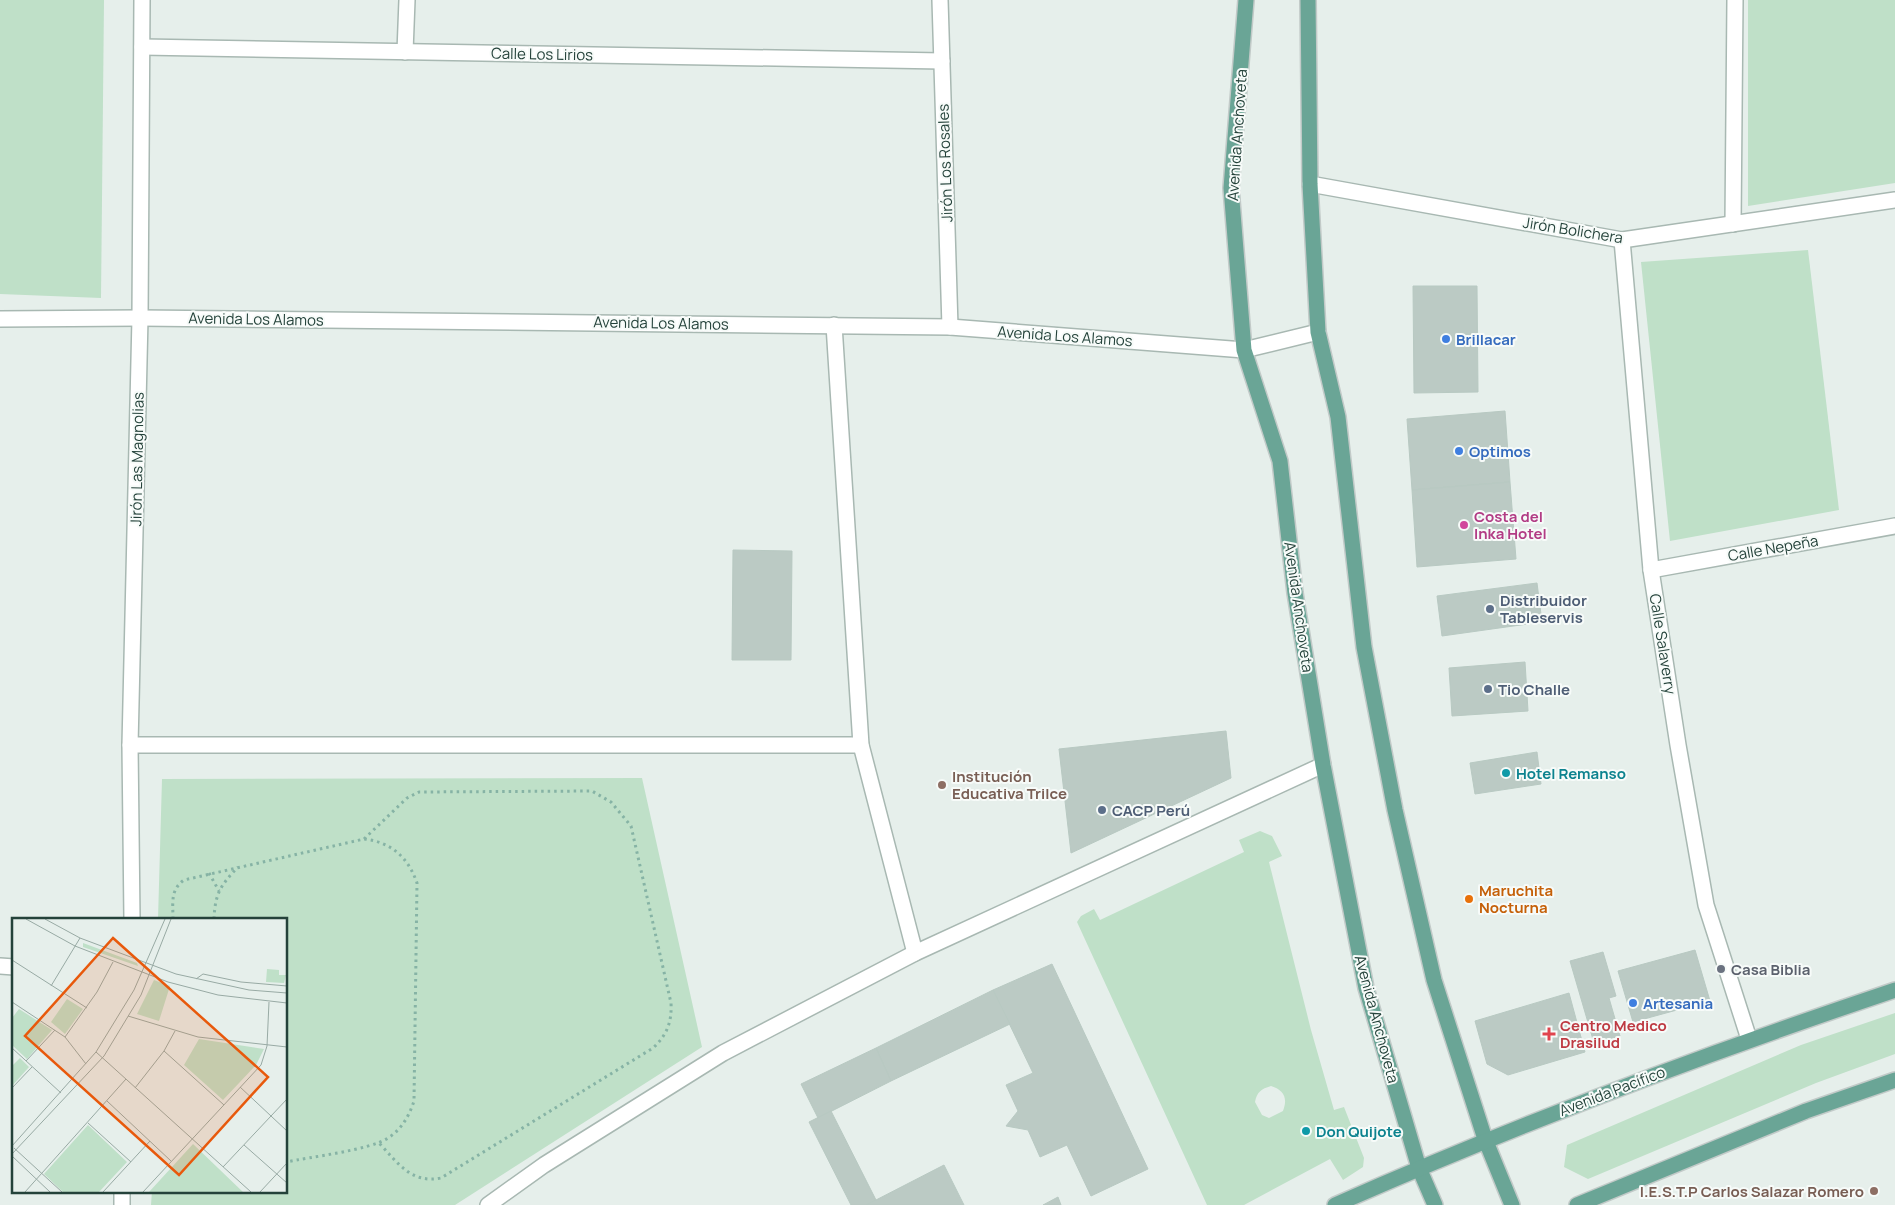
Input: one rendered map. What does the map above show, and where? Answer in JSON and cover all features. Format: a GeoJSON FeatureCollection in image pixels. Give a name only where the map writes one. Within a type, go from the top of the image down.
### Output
{"type":"FeatureCollection","features":[{"type":"Feature","properties":{"kind":"main road","name":"Avenida Anchoveta"},"geometry":{"type":"LineString","coordinates":[[1246,0],[1231,188],[1244,350],[1280,461],[1295,593],[1323,765],[1366,988],[1419,1168],[1435,1205]]}},
{"type":"Feature","properties":{"kind":"main road"},"geometry":{"type":"LineString","coordinates":[[1308,0],[1310,184],[1318,332],[1338,417],[1364,647],[1395,810],[1434,980],[1485,1139],[1512,1205]]}},
{"type":"Feature","properties":{"kind":"main road","name":"Avenida Pacífico"},"geometry":{"type":"LineString","coordinates":[[1335,1205],[1485,1139],[1749,1039],[1895,990]]}},
{"type":"Feature","properties":{"kind":"main road"},"geometry":{"type":"LineString","coordinates":[[1577,1205],[1806,1111],[1895,1080]]}},
{"type":"Feature","properties":{"kind":"street","name":"Jirón Las Magnolias"},"geometry":{"type":"LineString","coordinates":[[132,918],[130,745],[140,318],[142,0]]}},
{"type":"Feature","properties":{"kind":"street"},"geometry":{"type":"LineString","coordinates":[[405,52],[407,0]]}},
{"type":"Feature","properties":{"kind":"street","name":"Jirón Los Rosales"},"geometry":{"type":"LineString","coordinates":[[940,0],[950,327]]}},
{"type":"Feature","properties":{"kind":"street"},"geometry":{"type":"LineString","coordinates":[[1733,224],[1735,0]]}},
{"type":"Feature","properties":{"kind":"street","name":"Calle Los Lirios"},"geometry":{"type":"LineString","coordinates":[[142,47],[942,61]]}},
{"type":"Feature","properties":{"kind":"street","name":"Jirón Bolichera"},"geometry":{"type":"LineString","coordinates":[[1310,184],[1622,240],[1895,200]]}},
{"type":"Feature","properties":{"kind":"street","name":"Calle Salaverry"},"geometry":{"type":"LineString","coordinates":[[1622,240],[1651,570],[1706,905],[1749,1039]]}},
{"type":"Feature","properties":{"kind":"street","name":"Avenida Los Alamos"},"geometry":{"type":"LineString","coordinates":[[0,319],[140,318],[950,327],[1244,350],[1318,332]]}},
{"type":"Feature","properties":{"kind":"street"},"geometry":{"type":"LineString","coordinates":[[834,325],[861,745],[915,953]]}},
{"type":"Feature","properties":{"kind":"street","name":"Calle Nepeña"},"geometry":{"type":"LineString","coordinates":[[1651,570],[1895,526]]}},
{"type":"Feature","properties":{"kind":"street"},"geometry":{"type":"LineString","coordinates":[[130,745],[861,745]]}},
{"type":"Feature","properties":{"kind":"street"},"geometry":{"type":"LineString","coordinates":[[488,1205],[544,1165],[723,1053],[915,953],[1323,765]]}},
{"type":"Feature","properties":{"kind":"street"},"geometry":{"type":"LineString","coordinates":[[122,1192],[122,1205]]}},
{"type":"Feature","properties":{"kind":"path"},"geometry":{"type":"LineString","coordinates":[[364,839],[407,798],[427,790],[592,791],[602,796],[611,802],[631,826],[671,1003],[672,1015],[668,1030],[653,1048],[441,1178],[429,1180],[418,1178],[400,1164],[379,1143]]}},
{"type":"Feature","properties":{"kind":"path"},"geometry":{"type":"LineString","coordinates":[[173,918],[175,888],[184,880],[210,873],[364,839],[379,841],[392,847],[406,860],[416,882],[414,1101],[408,1117],[401,1127],[379,1143],[288,1162]]}},
{"type":"Feature","properties":{"kind":"path"},"geometry":{"type":"LineString","coordinates":[[214,918],[215,899],[239,866]]}},
{"type":"Feature","properties":{"kind":"path"},"geometry":{"type":"LineString","coordinates":[[210,873],[219,891]]}},
{"type":"Feature","properties":{"kind":"green space"},"geometry":{"type":"Polygon","coordinates":[[[0,0],[104,0],[101,298],[0,294],[0,0]]]}},
{"type":"Feature","properties":{"kind":"green space"},"geometry":{"type":"Polygon","coordinates":[[[1748,0],[1895,0],[1895,183],[1748,206],[1748,0]]]}},
{"type":"Feature","properties":{"kind":"green space"},"geometry":{"type":"Polygon","coordinates":[[[1808,250],[1839,510],[1670,541],[1641,262],[1808,250]]]}},
{"type":"Feature","properties":{"kind":"green space"},"geometry":{"type":"Polygon","coordinates":[[[642,778],[702,1047],[455,1205],[151,1205],[152,1192],[288,1192],[288,918],[158,918],[162,779],[642,778]]]}},
{"type":"Feature","properties":{"kind":"green space"},"geometry":{"type":"Polygon","coordinates":[[[1260,831],[1272,836],[1282,856],[1269,862],[1311,1030],[1334,1110],[1344,1107],[1364,1158],[1363,1167],[1343,1180],[1330,1159],[1244,1205],[1207,1205],[1077,922],[1081,916],[1094,909],[1100,920],[1244,852],[1239,840],[1260,831]],[[1271,1086],[1258,1093],[1255,1102],[1262,1115],[1269,1118],[1283,1111],[1285,1102],[1282,1092],[1271,1086]]]}},
{"type":"Feature","properties":{"kind":"green space"},"geometry":{"type":"Polygon","coordinates":[[[1895,1013],[1895,1054],[1816,1083],[1588,1179],[1564,1167],[1567,1145],[1801,1045],[1895,1013]]]}},
{"type":"Feature","properties":{"kind":"building","name":"Brillacar"},"geometry":{"type":"Polygon","coordinates":[[[1413,286],[1477,286],[1478,392],[1414,393],[1413,286]]]}},
{"type":"Feature","properties":{"kind":"building","name":"Optimos"},"geometry":{"type":"Polygon","coordinates":[[[1505,411],[1510,482],[1412,490],[1407,419],[1505,411]]]}},
{"type":"Feature","properties":{"kind":"building","name":"Costa del Inka Hotel"},"geometry":{"type":"Polygon","coordinates":[[[1510,482],[1516,559],[1417,567],[1412,490],[1510,482]]]}},
{"type":"Feature","properties":{"kind":"building"},"geometry":{"type":"Polygon","coordinates":[[[733,550],[792,551],[791,660],[732,660],[733,550]]]}},
{"type":"Feature","properties":{"kind":"building","name":"Distribuidor Tableservis"},"geometry":{"type":"Polygon","coordinates":[[[1537,583],[1542,622],[1442,636],[1437,596],[1537,583]]]}},
{"type":"Feature","properties":{"kind":"building","name":"Tio Challe"},"geometry":{"type":"Polygon","coordinates":[[[1525,662],[1528,711],[1452,716],[1449,668],[1525,662]]]}},
{"type":"Feature","properties":{"kind":"building"},"geometry":{"type":"Polygon","coordinates":[[[1226,731],[1231,778],[1071,853],[1059,749],[1226,731]]]}},
{"type":"Feature","properties":{"kind":"building","name":"Hotel Remanso"},"geometry":{"type":"Polygon","coordinates":[[[1537,752],[1541,784],[1475,794],[1470,763],[1537,752]]]}},
{"type":"Feature","properties":{"kind":"building"},"geometry":{"type":"Polygon","coordinates":[[[1695,950],[1710,1001],[1633,1022],[1618,971],[1695,950]]]}},
{"type":"Feature","properties":{"kind":"building"},"geometry":{"type":"Polygon","coordinates":[[[1603,952],[1616,996],[1609,998],[1620,1036],[1594,1043],[1570,961],[1603,952]]]}},
{"type":"Feature","properties":{"kind":"building"},"geometry":{"type":"Polygon","coordinates":[[[1052,964],[1148,1169],[1091,1196],[1067,1145],[1040,1157],[1028,1130],[1006,1126],[1018,1111],[1006,1085],[1033,1073],[993,990],[1052,964]]]}},
{"type":"Feature","properties":{"kind":"building"},"geometry":{"type":"Polygon","coordinates":[[[993,990],[1010,1024],[891,1081],[876,1048],[993,990]]]}},
{"type":"Feature","properties":{"kind":"building"},"geometry":{"type":"Polygon","coordinates":[[[1569,993],[1585,1052],[1508,1075],[1487,1064],[1475,1021],[1569,993]]]}},
{"type":"Feature","properties":{"kind":"building"},"geometry":{"type":"Polygon","coordinates":[[[876,1048],[891,1081],[818,1118],[801,1084],[876,1048]]]}},
{"type":"Feature","properties":{"kind":"building"},"geometry":{"type":"Polygon","coordinates":[[[831,1111],[876,1200],[866,1205],[851,1205],[809,1122],[831,1111]]]}},
{"type":"Feature","properties":{"kind":"building"},"geometry":{"type":"Polygon","coordinates":[[[944,1165],[964,1205],[866,1205],[876,1200],[944,1165]]]}},
{"type":"Feature","properties":{"kind":"building"},"geometry":{"type":"Polygon","coordinates":[[[1058,1197],[1061,1205],[1043,1205],[1058,1197]]]}},
{"type":"Feature","properties":{"kind":"place","name":"Brillacar"},"geometry":{"type":"Point","coordinates":[1446,339]}},
{"type":"Feature","properties":{"kind":"place","name":"Optimos"},"geometry":{"type":"Point","coordinates":[1459,451]}},
{"type":"Feature","properties":{"kind":"place","name":"Costa del Inka Hotel"},"geometry":{"type":"Point","coordinates":[1464,525]}},
{"type":"Feature","properties":{"kind":"place","name":"Distribuidor Tableservis"},"geometry":{"type":"Point","coordinates":[1490,609]}},
{"type":"Feature","properties":{"kind":"place","name":"Tio Challe"},"geometry":{"type":"Point","coordinates":[1488,689]}},
{"type":"Feature","properties":{"kind":"place","name":"Hotel Remanso"},"geometry":{"type":"Point","coordinates":[1506,773]}},
{"type":"Feature","properties":{"kind":"place","name":"Institución Educativa Trilce"},"geometry":{"type":"Point","coordinates":[942,785]}},
{"type":"Feature","properties":{"kind":"place","name":"CACP Perú"},"geometry":{"type":"Point","coordinates":[1102,810]}},
{"type":"Feature","properties":{"kind":"place","name":"Maruchita Nocturna"},"geometry":{"type":"Point","coordinates":[1469,899]}},
{"type":"Feature","properties":{"kind":"place","name":"Casa Biblia"},"geometry":{"type":"Point","coordinates":[1721,969]}},
{"type":"Feature","properties":{"kind":"place","name":"Artesania"},"geometry":{"type":"Point","coordinates":[1633,1003]}},
{"type":"Feature","properties":{"kind":"place","name":"Centro Medico Drasilud"},"geometry":{"type":"Point","coordinates":[1549,1034]}},
{"type":"Feature","properties":{"kind":"place","name":"Don Quijote"},"geometry":{"type":"Point","coordinates":[1306,1131]}},
{"type":"Feature","properties":{"kind":"place","name":"I.E.S.T.P Carlos Salazar Romero"},"geometry":{"type":"Point","coordinates":[1874,1191]}}]}
